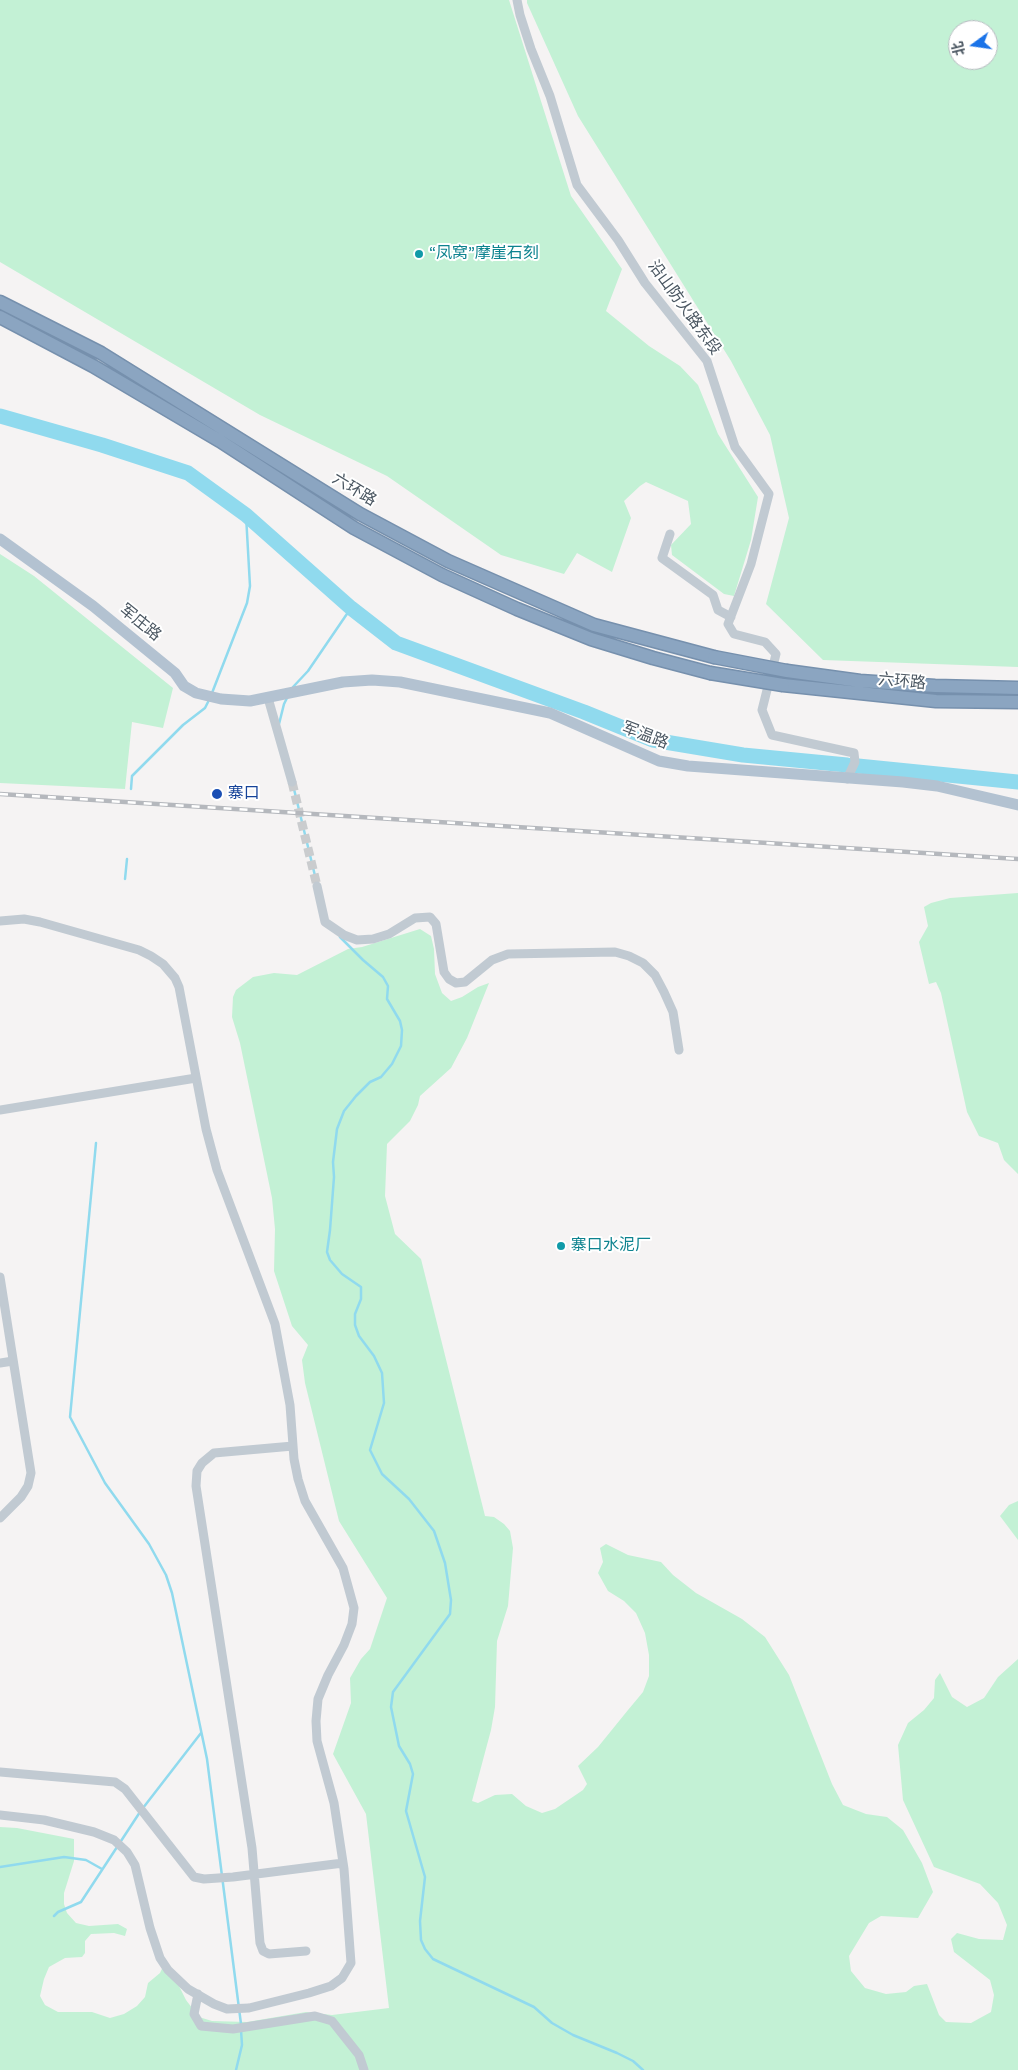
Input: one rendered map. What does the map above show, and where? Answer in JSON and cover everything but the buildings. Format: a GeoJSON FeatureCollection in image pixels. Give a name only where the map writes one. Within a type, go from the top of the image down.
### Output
{"type":"FeatureCollection","features":[{"type":"Feature","properties":{"kind":"highway","name":"六环路"},"geometry":{"type":"LineString","coordinates":[[0,302],[101,353],[360,514],[448,561],[594,626],[714,658],[787,671],[860,681],[935,686],[1018,688]]}},
{"type":"Feature","properties":{"kind":"highway","name":"六环路"},"geometry":{"type":"LineString","coordinates":[[0,317],[102,371],[220,441],[354,528],[442,575],[591,639],[653,658],[710,672],[783,685],[936,701],[1018,702]]}},
{"type":"Feature","properties":{"kind":"main road","name":"军庄路"},"geometry":{"type":"LineString","coordinates":[[0,539],[93,606],[174,673],[184,686],[196,693],[221,699],[250,701],[268,698]]}},
{"type":"Feature","properties":{"kind":"main road","name":"军温路"},"geometry":{"type":"LineString","coordinates":[[268,698],[352,681],[400,682],[550,713],[659,761],[688,766],[937,786],[1018,805]]}},
{"type":"Feature","properties":{"kind":"street","name":"沿山防火路东段"},"geometry":{"type":"LineString","coordinates":[[517,0],[532,50],[550,96],[577,185],[618,240],[645,283],[707,361],[734,446],[769,494],[751,564],[731,617]]}},
{"type":"Feature","properties":{"kind":"street"},"geometry":{"type":"LineString","coordinates":[[670,534],[662,558],[714,595],[718,610],[731,617],[728,624],[734,634],[765,642],[776,654],[762,710],[772,735],[854,753],[855,762],[847,779]]}},
{"type":"Feature","properties":{"kind":"street"},"geometry":{"type":"LineString","coordinates":[[268,698],[292,782]]}},
{"type":"Feature","properties":{"kind":"street"},"geometry":{"type":"LineString","coordinates":[[317,886],[325,922],[344,935],[357,940],[373,939],[389,934],[415,918],[430,917],[436,924],[444,972],[449,979],[456,983],[465,982],[492,960],[508,954],[615,952],[630,956],[643,962],[655,975],[664,992],[673,1012],[679,1050]]}},
{"type":"Feature","properties":{"kind":"street"},"geometry":{"type":"LineString","coordinates":[[0,921],[24,919],[40,922],[139,950],[163,964],[175,978],[179,987],[206,1129],[217,1170],[275,1324],[290,1405],[298,1479],[305,1501],[343,1568],[354,1608],[352,1624],[344,1645],[318,1699],[316,1721],[317,1741],[334,1803],[343,1863],[351,1964],[342,1978],[330,1986],[246,2008],[232,2008],[214,2004],[188,1989],[168,1970],[160,1958],[150,1928],[135,1866],[118,1844],[94,1832],[61,1824],[0,1815]]}},
{"type":"Feature","properties":{"kind":"street"},"geometry":{"type":"LineString","coordinates":[[0,1110],[196,1078]]}},
{"type":"Feature","properties":{"kind":"street"},"geometry":{"type":"LineString","coordinates":[[0,1277],[31,1473],[28,1486],[21,1497],[0,1518]]}},
{"type":"Feature","properties":{"kind":"street"},"geometry":{"type":"LineString","coordinates":[[0,1363],[13,1361]]}},
{"type":"Feature","properties":{"kind":"street"},"geometry":{"type":"LineString","coordinates":[[293,1446],[214,1453],[202,1463],[197,1471],[198,1495],[252,1848],[260,1943],[263,1951],[269,1954],[306,1951]]}},
{"type":"Feature","properties":{"kind":"street"},"geometry":{"type":"LineString","coordinates":[[0,1772],[115,1782],[125,1788],[194,1877],[212,1879],[343,1863]]}},
{"type":"Feature","properties":{"kind":"street"},"geometry":{"type":"LineString","coordinates":[[198,1994],[194,2014],[201,2026],[233,2029],[280,2020],[316,2016],[332,2021],[359,2055],[364,2070]]}},
{"type":"Feature","properties":{"kind":"green space"},"geometry":{"type":"Polygon","coordinates":[[[0,0],[509,0],[571,196],[622,269],[606,311],[649,346],[680,366],[698,385],[718,434],[758,497],[751,540],[734,596],[724,594],[672,555],[671,545],[691,524],[688,501],[646,482],[640,486],[624,501],[631,518],[612,572],[577,553],[564,574],[501,555],[387,476],[260,415],[0,262],[0,0]]]}},
{"type":"Feature","properties":{"kind":"green space"},"geometry":{"type":"Polygon","coordinates":[[[527,0],[1018,0],[1018,667],[823,660],[766,604],[789,518],[770,435],[731,361],[578,116],[527,0]]]}},
{"type":"Feature","properties":{"kind":"green space"},"geometry":{"type":"Polygon","coordinates":[[[0,554],[34,576],[173,688],[163,728],[132,722],[125,789],[0,783],[0,554]]]}},
{"type":"Feature","properties":{"kind":"green space"},"geometry":{"type":"Polygon","coordinates":[[[1018,893],[1018,1174],[1004,1160],[998,1143],[979,1136],[967,1112],[941,993],[936,982],[929,984],[919,942],[928,926],[924,907],[931,903],[950,898],[1018,893]]]}},
{"type":"Feature","properties":{"kind":"green space"},"geometry":{"type":"Polygon","coordinates":[[[420,929],[431,936],[434,949],[435,974],[442,993],[451,1001],[489,983],[467,1038],[451,1068],[420,1096],[410,1121],[387,1144],[385,1196],[395,1234],[421,1259],[485,1516],[494,1517],[504,1524],[510,1531],[513,1548],[508,1606],[497,1641],[495,1707],[491,1730],[472,1801],[478,1803],[495,1795],[512,1794],[526,1806],[542,1813],[555,1809],[583,1790],[587,1784],[578,1766],[598,1747],[643,1692],[649,1676],[649,1655],[645,1633],[636,1613],[624,1601],[608,1591],[598,1573],[603,1562],[600,1548],[606,1544],[628,1555],[661,1562],[673,1575],[696,1593],[742,1619],[765,1637],[789,1675],[832,1784],[843,1805],[866,1814],[887,1817],[903,1830],[922,1863],[933,1892],[918,1918],[881,1916],[869,1923],[849,1956],[851,1971],[865,1988],[886,1994],[906,1992],[914,1986],[927,1984],[939,2015],[946,2022],[971,2023],[991,2012],[994,1995],[990,1980],[954,1952],[951,1939],[957,1933],[979,1939],[1003,1940],[1007,1925],[998,1903],[980,1884],[934,1867],[903,1800],[898,1745],[908,1723],[924,1710],[934,1698],[935,1680],[940,1673],[952,1697],[967,1707],[984,1698],[998,1677],[1018,1659],[1018,2070],[0,2070],[0,1827],[17,1828],[74,1839],[74,1861],[64,1893],[64,1904],[67,1913],[76,1923],[89,1926],[118,1924],[127,1929],[125,1936],[114,1933],[91,1934],[85,1941],[85,1953],[82,1957],[65,1958],[49,1967],[40,1996],[45,2005],[58,2012],[92,2012],[110,2018],[124,2014],[137,2006],[145,1997],[148,1983],[160,1973],[166,1960],[186,2000],[199,2017],[212,2021],[247,2022],[306,2012],[332,2015],[389,2008],[366,1814],[333,1754],[351,1703],[350,1678],[361,1659],[370,1649],[387,1598],[339,1521],[305,1383],[302,1360],[308,1345],[292,1326],[274,1271],[275,1229],[272,1198],[240,1043],[232,1017],[233,997],[236,990],[253,977],[274,973],[297,975],[348,949],[362,947],[420,929]]]}},
{"type":"Feature","properties":{"kind":"green space"},"geometry":{"type":"Polygon","coordinates":[[[1018,1501],[1018,1540],[1000,1516],[1009,1505],[1018,1501]]]}},
{"type":"Feature","properties":{"kind":"waterway"},"geometry":{"type":"LineString","coordinates":[[0,416],[102,445],[188,473],[246,515],[351,608],[396,643],[584,712],[653,740],[743,755],[847,765]]}},
{"type":"Feature","properties":{"kind":"waterway"},"geometry":{"type":"LineString","coordinates":[[212,693],[247,603],[250,586],[246,515]]}},
{"type":"Feature","properties":{"kind":"waterway"},"geometry":{"type":"LineString","coordinates":[[293,687],[308,671],[351,608]]}},
{"type":"Feature","properties":{"kind":"waterway"},"geometry":{"type":"LineString","coordinates":[[279,724],[288,696]]}},
{"type":"Feature","properties":{"kind":"waterway"},"geometry":{"type":"LineString","coordinates":[[131,789],[132,776],[183,725],[205,708],[209,700]]}},
{"type":"Feature","properties":{"kind":"waterway"},"geometry":{"type":"LineString","coordinates":[[858,766],[1018,782]]}},
{"type":"Feature","properties":{"kind":"waterway"},"geometry":{"type":"LineString","coordinates":[[293,785],[317,884]]}},
{"type":"Feature","properties":{"kind":"waterway"},"geometry":{"type":"LineString","coordinates":[[125,879],[127,859]]}},
{"type":"Feature","properties":{"kind":"waterway"},"geometry":{"type":"LineString","coordinates":[[340,937],[383,977],[388,986],[387,999],[400,1021],[402,1030],[401,1046],[392,1064],[381,1077],[370,1082],[356,1096],[344,1111],[337,1129],[327,1252],[330,1260],[342,1274],[361,1287],[361,1299],[355,1314],[355,1325],[359,1336],[374,1356],[382,1373],[384,1403],[370,1450],[382,1474],[409,1499],[434,1531],[445,1563],[451,1600],[450,1614],[393,1692],[391,1707],[399,1746],[410,1764],[413,1774],[406,1811],[425,1877],[420,1921],[421,1940],[433,1959],[534,2007],[552,2023],[573,2035],[633,2061],[643,2070]]}},
{"type":"Feature","properties":{"kind":"waterway"},"geometry":{"type":"LineString","coordinates":[[96,1143],[70,1417],[105,1483],[149,1544],[166,1575],[172,1593],[207,1759],[241,2024]]}},
{"type":"Feature","properties":{"kind":"waterway"},"geometry":{"type":"LineString","coordinates":[[143,1808],[201,1733]]}},
{"type":"Feature","properties":{"kind":"waterway"},"geometry":{"type":"LineString","coordinates":[[54,1916],[58,1912],[81,1902],[140,1812]]}},
{"type":"Feature","properties":{"kind":"waterway"},"geometry":{"type":"LineString","coordinates":[[0,1867],[64,1857],[86,1860],[102,1869]]}},
{"type":"Feature","properties":{"kind":"waterway"},"geometry":{"type":"LineString","coordinates":[[236,2070],[242,2045],[241,2030]]}},
{"type":"Feature","properties":{"kind":"tunnel"},"geometry":{"type":"LineString","coordinates":[[292,782],[317,886]]}},
{"type":"Feature","properties":{"kind":"railway"},"geometry":{"type":"LineString","coordinates":[[0,794],[1018,859]]}},
{"type":"Feature","properties":{"kind":"place","name":"“凤窝”摩崖石刻"},"geometry":{"type":"Point","coordinates":[419,254]}},
{"type":"Feature","properties":{"kind":"place","name":"寨口"},"geometry":{"type":"Point","coordinates":[217,794]}},
{"type":"Feature","properties":{"kind":"place","name":"寨口水泥厂"},"geometry":{"type":"Point","coordinates":[561,1246]}}]}
